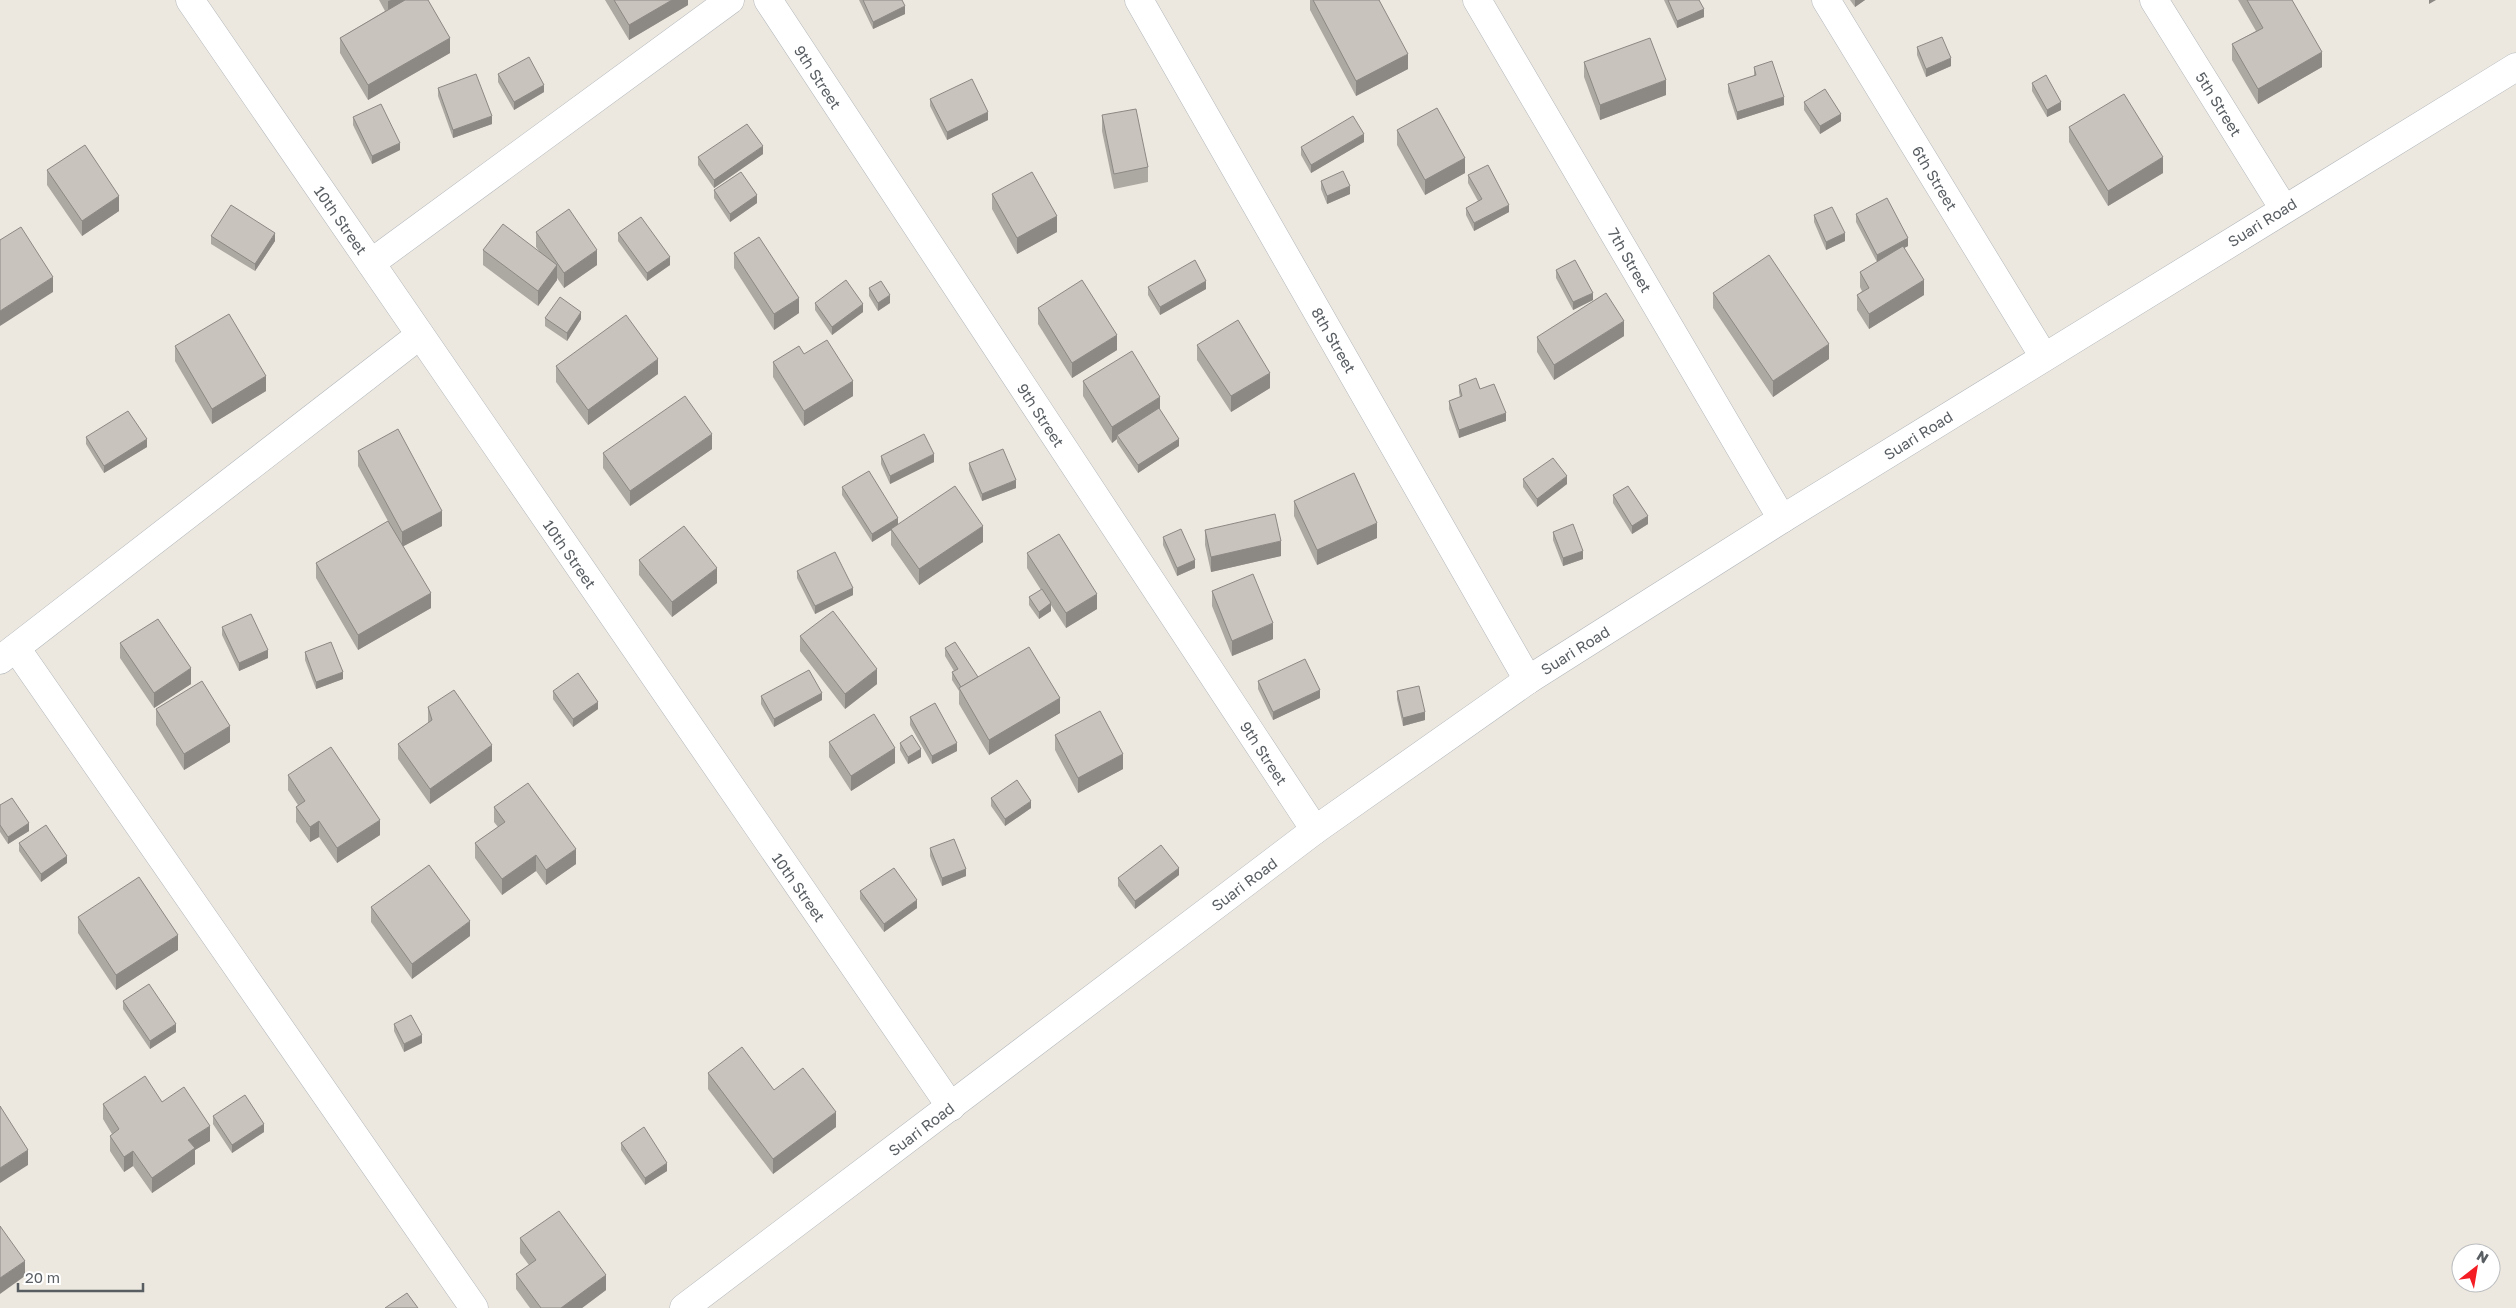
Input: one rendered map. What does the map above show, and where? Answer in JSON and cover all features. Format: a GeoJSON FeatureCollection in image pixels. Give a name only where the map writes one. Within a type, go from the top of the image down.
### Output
{"type":"FeatureCollection","features":[{"type":"Feature","properties":{"kind":"street","name":"10th Street"},"geometry":{"type":"LineString","coordinates":[[190,0],[951,1107]]}},
{"type":"Feature","properties":{"kind":"street"},"geometry":{"type":"LineString","coordinates":[[371,263],[730,0]]}},
{"type":"Feature","properties":{"kind":"street","name":"9th Street"},"geometry":{"type":"LineString","coordinates":[[768,0],[1315,830]]}},
{"type":"Feature","properties":{"kind":"street","name":"8th Street"},"geometry":{"type":"LineString","coordinates":[[1139,0],[1528,680]]}},
{"type":"Feature","properties":{"kind":"street","name":"7th Street"},"geometry":{"type":"LineString","coordinates":[[1477,0],[1782,519]]}},
{"type":"Feature","properties":{"kind":"street","name":"6th Street"},"geometry":{"type":"LineString","coordinates":[[1826,0],[2044,357]]}},
{"type":"Feature","properties":{"kind":"street","name":"5th Street"},"geometry":{"type":"LineString","coordinates":[[2154,0],[2284,209]]}},
{"type":"Feature","properties":{"kind":"street","name":"Suari Road"},"geometry":{"type":"LineString","coordinates":[[684,1308],[1315,830],[1528,680],[1782,519],[2516,67]]}},
{"type":"Feature","properties":{"kind":"street"},"geometry":{"type":"LineString","coordinates":[[420,335],[8,654],[474,1308]]}},
{"type":"Feature","properties":{"kind":"building"},"geometry":{"type":"Polygon","coordinates":[[[405,0],[428,0],[450,38],[368,85],[340,38],[405,0]]]}},
{"type":"Feature","properties":{"kind":"building"},"geometry":{"type":"Polygon","coordinates":[[[614,0],[672,0],[629,25],[614,0]]]}},
{"type":"Feature","properties":{"kind":"building"},"geometry":{"type":"Polygon","coordinates":[[[863,0],[902,0],[905,6],[873,22],[863,0]]]}},
{"type":"Feature","properties":{"kind":"building"},"geometry":{"type":"Polygon","coordinates":[[[1313,0],[1379,0],[1408,54],[1356,81],[1313,0]]]}},
{"type":"Feature","properties":{"kind":"building"},"geometry":{"type":"Polygon","coordinates":[[[1668,0],[1699,0],[1704,9],[1677,21],[1668,0]]]}},
{"type":"Feature","properties":{"kind":"building"},"geometry":{"type":"Polygon","coordinates":[[[2247,0],[2292,0],[2322,52],[2258,89],[2232,44],[2263,28],[2247,0]]]}},
{"type":"Feature","properties":{"kind":"building"},"geometry":{"type":"Polygon","coordinates":[[[1942,37],[1951,58],[1926,69],[1917,47],[1942,37]]]}},
{"type":"Feature","properties":{"kind":"building"},"geometry":{"type":"Polygon","coordinates":[[[1650,38],[1666,80],[1600,105],[1584,62],[1650,38]]]}},
{"type":"Feature","properties":{"kind":"building"},"geometry":{"type":"Polygon","coordinates":[[[529,57],[544,85],[514,102],[498,74],[529,57]]]}},
{"type":"Feature","properties":{"kind":"building"},"geometry":{"type":"Polygon","coordinates":[[[1772,61],[1784,97],[1737,112],[1728,84],[1756,75],[1754,67],[1772,61]]]}},
{"type":"Feature","properties":{"kind":"building"},"geometry":{"type":"Polygon","coordinates":[[[476,74],[492,116],[453,130],[438,88],[476,74]]]}},
{"type":"Feature","properties":{"kind":"building"},"geometry":{"type":"Polygon","coordinates":[[[2046,75],[2061,102],[2047,110],[2032,83],[2046,75]]]}},
{"type":"Feature","properties":{"kind":"building"},"geometry":{"type":"Polygon","coordinates":[[[972,79],[988,112],[947,132],[930,99],[972,79]]]}},
{"type":"Feature","properties":{"kind":"building"},"geometry":{"type":"Polygon","coordinates":[[[1825,89],[1841,114],[1820,126],[1804,102],[1825,89]]]}},
{"type":"Feature","properties":{"kind":"building"},"geometry":{"type":"Polygon","coordinates":[[[2124,94],[2163,157],[2108,191],[2069,127],[2124,94]]]}},
{"type":"Feature","properties":{"kind":"building"},"geometry":{"type":"Polygon","coordinates":[[[381,104],[400,143],[372,156],[353,117],[381,104]]]}},
{"type":"Feature","properties":{"kind":"building"},"geometry":{"type":"Polygon","coordinates":[[[1437,108],[1465,158],[1425,180],[1397,130],[1437,108]]]}},
{"type":"Feature","properties":{"kind":"building"},"geometry":{"type":"Polygon","coordinates":[[[1136,109],[1148,167],[1114,174],[1102,115],[1136,109]]]}},
{"type":"Feature","properties":{"kind":"building"},"geometry":{"type":"Polygon","coordinates":[[[1353,116],[1364,134],[1311,165],[1301,147],[1353,116]]]}},
{"type":"Feature","properties":{"kind":"building"},"geometry":{"type":"Polygon","coordinates":[[[747,124],[763,146],[714,180],[698,157],[747,124]]]}},
{"type":"Feature","properties":{"kind":"building"},"geometry":{"type":"Polygon","coordinates":[[[85,145],[119,196],[82,221],[47,170],[85,145]]]}},
{"type":"Feature","properties":{"kind":"building"},"geometry":{"type":"Polygon","coordinates":[[[1488,165],[1509,205],[1474,223],[1466,208],[1482,199],[1468,175],[1488,165]]]}},
{"type":"Feature","properties":{"kind":"building"},"geometry":{"type":"Polygon","coordinates":[[[1343,171],[1350,186],[1327,196],[1321,181],[1343,171]]]}},
{"type":"Feature","properties":{"kind":"building"},"geometry":{"type":"Polygon","coordinates":[[[741,172],[757,195],[730,214],[714,190],[741,172]]]}},
{"type":"Feature","properties":{"kind":"building"},"geometry":{"type":"Polygon","coordinates":[[[1032,172],[1057,216],[1017,238],[992,194],[1032,172]]]}},
{"type":"Feature","properties":{"kind":"building"},"geometry":{"type":"Polygon","coordinates":[[[1887,198],[1908,238],[1877,255],[1856,214],[1887,198]]]}},
{"type":"Feature","properties":{"kind":"building"},"geometry":{"type":"Polygon","coordinates":[[[231,205],[275,233],[255,264],[211,236],[231,205]]]}},
{"type":"Feature","properties":{"kind":"building"},"geometry":{"type":"Polygon","coordinates":[[[1832,207],[1845,233],[1826,242],[1814,215],[1832,207]]]}},
{"type":"Feature","properties":{"kind":"building"},"geometry":{"type":"Polygon","coordinates":[[[569,209],[597,250],[564,273],[536,232],[569,209]]]}},
{"type":"Feature","properties":{"kind":"building"},"geometry":{"type":"Polygon","coordinates":[[[641,217],[670,257],[647,273],[618,233],[641,217]]]}},
{"type":"Feature","properties":{"kind":"building"},"geometry":{"type":"Polygon","coordinates":[[[503,224],[557,265],[538,291],[483,250],[503,224]]]}},
{"type":"Feature","properties":{"kind":"building"},"geometry":{"type":"Polygon","coordinates":[[[21,227],[53,277],[0,311],[0,240],[21,227]]]}},
{"type":"Feature","properties":{"kind":"building"},"geometry":{"type":"Polygon","coordinates":[[[759,237],[799,298],[774,314],[734,253],[759,237]]]}},
{"type":"Feature","properties":{"kind":"building"},"geometry":{"type":"Polygon","coordinates":[[[1903,246],[1924,280],[1869,314],[1857,295],[1869,288],[1860,272],[1903,246]]]}},
{"type":"Feature","properties":{"kind":"building"},"geometry":{"type":"Polygon","coordinates":[[[1769,255],[1829,344],[1773,381],[1713,293],[1769,255]]]}},
{"type":"Feature","properties":{"kind":"building"},"geometry":{"type":"Polygon","coordinates":[[[1195,260],[1206,281],[1160,307],[1148,287],[1195,260]]]}},
{"type":"Feature","properties":{"kind":"building"},"geometry":{"type":"Polygon","coordinates":[[[1575,260],[1593,293],[1573,302],[1556,270],[1575,260]]]}},
{"type":"Feature","properties":{"kind":"building"},"geometry":{"type":"Polygon","coordinates":[[[846,280],[863,304],[832,327],[815,303],[846,280]]]}},
{"type":"Feature","properties":{"kind":"building"},"geometry":{"type":"Polygon","coordinates":[[[1082,280],[1117,335],[1072,363],[1038,308],[1082,280]]]}},
{"type":"Feature","properties":{"kind":"building"},"geometry":{"type":"Polygon","coordinates":[[[881,281],[890,295],[878,303],[869,288],[881,281]]]}},
{"type":"Feature","properties":{"kind":"building"},"geometry":{"type":"Polygon","coordinates":[[[1606,293],[1624,321],[1554,365],[1537,337],[1606,293]]]}},
{"type":"Feature","properties":{"kind":"building"},"geometry":{"type":"Polygon","coordinates":[[[560,297],[581,312],[567,333],[545,318],[560,297]]]}},
{"type":"Feature","properties":{"kind":"building"},"geometry":{"type":"Polygon","coordinates":[[[229,314],[266,376],[212,409],[175,346],[229,314]]]}},
{"type":"Feature","properties":{"kind":"building"},"geometry":{"type":"Polygon","coordinates":[[[626,315],[658,359],[588,410],[556,366],[626,315]]]}},
{"type":"Feature","properties":{"kind":"building"},"geometry":{"type":"Polygon","coordinates":[[[1238,320],[1270,373],[1231,396],[1197,345],[1238,320]]]}},
{"type":"Feature","properties":{"kind":"building"},"geometry":{"type":"Polygon","coordinates":[[[827,340],[853,381],[804,411],[773,362],[799,346],[804,354],[827,340]]]}},
{"type":"Feature","properties":{"kind":"building"},"geometry":{"type":"Polygon","coordinates":[[[1132,351],[1160,397],[1112,427],[1083,381],[1132,351]]]}},
{"type":"Feature","properties":{"kind":"building"},"geometry":{"type":"Polygon","coordinates":[[[1476,378],[1480,389],[1494,384],[1506,413],[1459,430],[1449,401],[1462,396],[1459,385],[1476,378]]]}},
{"type":"Feature","properties":{"kind":"building"},"geometry":{"type":"Polygon","coordinates":[[[685,396],[712,434],[630,491],[603,453],[685,396]]]}},
{"type":"Feature","properties":{"kind":"building"},"geometry":{"type":"Polygon","coordinates":[[[1159,408],[1179,439],[1138,465],[1117,435],[1159,408]]]}},
{"type":"Feature","properties":{"kind":"building"},"geometry":{"type":"Polygon","coordinates":[[[128,411],[147,439],[104,466],[86,437],[128,411]]]}},
{"type":"Feature","properties":{"kind":"building"},"geometry":{"type":"Polygon","coordinates":[[[398,429],[442,511],[402,532],[358,451],[398,429]]]}},
{"type":"Feature","properties":{"kind":"building"},"geometry":{"type":"Polygon","coordinates":[[[924,434],[934,454],[890,476],[881,456],[924,434]]]}},
{"type":"Feature","properties":{"kind":"building"},"geometry":{"type":"Polygon","coordinates":[[[1003,449],[1016,480],[982,494],[969,463],[1003,449]]]}},
{"type":"Feature","properties":{"kind":"building"},"geometry":{"type":"Polygon","coordinates":[[[1553,458],[1567,476],[1537,499],[1523,479],[1553,458]]]}},
{"type":"Feature","properties":{"kind":"building"},"geometry":{"type":"Polygon","coordinates":[[[869,471],[898,518],[872,534],[842,487],[869,471]]]}},
{"type":"Feature","properties":{"kind":"building"},"geometry":{"type":"Polygon","coordinates":[[[1354,473],[1377,523],[1317,550],[1294,501],[1354,473]]]}},
{"type":"Feature","properties":{"kind":"building"},"geometry":{"type":"Polygon","coordinates":[[[955,486],[983,526],[919,569],[891,529],[955,486]]]}},
{"type":"Feature","properties":{"kind":"building"},"geometry":{"type":"Polygon","coordinates":[[[1628,486],[1648,516],[1632,526],[1613,495],[1628,486]]]}},
{"type":"Feature","properties":{"kind":"building"},"geometry":{"type":"Polygon","coordinates":[[[1275,514],[1281,541],[1211,557],[1205,530],[1275,514]]]}},
{"type":"Feature","properties":{"kind":"building"},"geometry":{"type":"Polygon","coordinates":[[[388,521],[431,593],[358,635],[316,563],[388,521]]]}},
{"type":"Feature","properties":{"kind":"building"},"geometry":{"type":"Polygon","coordinates":[[[1573,524],[1583,551],[1563,558],[1553,532],[1573,524]]]}},
{"type":"Feature","properties":{"kind":"building"},"geometry":{"type":"Polygon","coordinates":[[[684,526],[717,568],[672,602],[639,560],[684,526]]]}},
{"type":"Feature","properties":{"kind":"building"},"geometry":{"type":"Polygon","coordinates":[[[1181,529],[1195,560],[1177,568],[1163,537],[1181,529]]]}},
{"type":"Feature","properties":{"kind":"building"},"geometry":{"type":"Polygon","coordinates":[[[1059,534],[1097,594],[1066,613],[1027,553],[1059,534]]]}},
{"type":"Feature","properties":{"kind":"building"},"geometry":{"type":"Polygon","coordinates":[[[835,552],[853,588],[815,606],[797,571],[835,552]]]}},
{"type":"Feature","properties":{"kind":"building"},"geometry":{"type":"Polygon","coordinates":[[[1253,574],[1273,623],[1232,641],[1212,591],[1253,574]]]}},
{"type":"Feature","properties":{"kind":"building"},"geometry":{"type":"Polygon","coordinates":[[[1042,589],[1051,603],[1039,612],[1029,597],[1042,589]]]}},
{"type":"Feature","properties":{"kind":"building"},"geometry":{"type":"Polygon","coordinates":[[[833,611],[877,669],[845,694],[800,636],[833,611]]]}},
{"type":"Feature","properties":{"kind":"building"},"geometry":{"type":"Polygon","coordinates":[[[251,614],[268,650],[239,663],[222,627],[251,614]]]}},
{"type":"Feature","properties":{"kind":"building"},"geometry":{"type":"Polygon","coordinates":[[[158,619],[191,668],[154,693],[120,643],[158,619]]]}},
{"type":"Feature","properties":{"kind":"building"},"geometry":{"type":"Polygon","coordinates":[[[331,642],[343,672],[316,682],[305,652],[331,642]]]}},
{"type":"Feature","properties":{"kind":"building"},"geometry":{"type":"Polygon","coordinates":[[[955,642],[978,677],[961,687],[952,672],[958,669],[945,648],[955,642]]]}},
{"type":"Feature","properties":{"kind":"building"},"geometry":{"type":"Polygon","coordinates":[[[1029,647],[1060,698],[989,740],[959,688],[1029,647]]]}},
{"type":"Feature","properties":{"kind":"building"},"geometry":{"type":"Polygon","coordinates":[[[1305,659],[1320,690],[1273,712],[1258,681],[1305,659]]]}},
{"type":"Feature","properties":{"kind":"building"},"geometry":{"type":"Polygon","coordinates":[[[809,670],[822,693],[774,719],[761,696],[809,670]]]}},
{"type":"Feature","properties":{"kind":"building"},"geometry":{"type":"Polygon","coordinates":[[[578,673],[598,702],[573,719],[553,691],[578,673]]]}},
{"type":"Feature","properties":{"kind":"building"},"geometry":{"type":"Polygon","coordinates":[[[202,681],[230,726],[184,754],[156,709],[202,681]]]}},
{"type":"Feature","properties":{"kind":"building"},"geometry":{"type":"Polygon","coordinates":[[[1419,686],[1425,712],[1403,718],[1397,691],[1419,686]]]}},
{"type":"Feature","properties":{"kind":"building"},"geometry":{"type":"Polygon","coordinates":[[[454,690],[492,745],[430,789],[398,744],[432,720],[428,707],[454,690]]]}},
{"type":"Feature","properties":{"kind":"building"},"geometry":{"type":"Polygon","coordinates":[[[935,703],[957,743],[932,756],[910,717],[935,703]]]}},
{"type":"Feature","properties":{"kind":"building"},"geometry":{"type":"Polygon","coordinates":[[[1100,711],[1123,754],[1078,778],[1055,735],[1100,711]]]}},
{"type":"Feature","properties":{"kind":"building"},"geometry":{"type":"Polygon","coordinates":[[[874,714],[895,748],[851,776],[829,742],[874,714]]]}},
{"type":"Feature","properties":{"kind":"building"},"geometry":{"type":"Polygon","coordinates":[[[912,735],[921,749],[908,757],[900,743],[912,735]]]}},
{"type":"Feature","properties":{"kind":"building"},"geometry":{"type":"Polygon","coordinates":[[[331,747],[380,820],[337,848],[319,821],[310,827],[296,807],[305,801],[288,775],[331,747]]]}},
{"type":"Feature","properties":{"kind":"building"},"geometry":{"type":"Polygon","coordinates":[[[1017,780],[1031,801],[1005,819],[991,798],[1017,780]]]}},
{"type":"Feature","properties":{"kind":"building"},"geometry":{"type":"Polygon","coordinates":[[[528,783],[576,849],[546,870],[536,855],[502,879],[475,843],[505,822],[494,807],[528,783]]]}},
{"type":"Feature","properties":{"kind":"building"},"geometry":{"type":"Polygon","coordinates":[[[12,798],[29,823],[8,837],[0,825],[0,805],[12,798]]]}},
{"type":"Feature","properties":{"kind":"building"},"geometry":{"type":"Polygon","coordinates":[[[46,825],[67,856],[41,874],[19,843],[46,825]]]}},
{"type":"Feature","properties":{"kind":"building"},"geometry":{"type":"Polygon","coordinates":[[[954,839],[966,869],[942,878],[930,848],[954,839]]]}},
{"type":"Feature","properties":{"kind":"building"},"geometry":{"type":"Polygon","coordinates":[[[1161,845],[1179,868],[1135,901],[1118,878],[1161,845]]]}},
{"type":"Feature","properties":{"kind":"building"},"geometry":{"type":"Polygon","coordinates":[[[429,865],[470,921],[412,964],[371,907],[429,865]]]}},
{"type":"Feature","properties":{"kind":"building"},"geometry":{"type":"Polygon","coordinates":[[[894,868],[917,900],[884,924],[860,891],[894,868]]]}},
{"type":"Feature","properties":{"kind":"building"},"geometry":{"type":"Polygon","coordinates":[[[139,877],[178,935],[116,975],[78,917],[139,877]]]}},
{"type":"Feature","properties":{"kind":"building"},"geometry":{"type":"Polygon","coordinates":[[[149,984],[176,1024],[150,1041],[123,1001],[149,984]]]}},
{"type":"Feature","properties":{"kind":"building"},"geometry":{"type":"Polygon","coordinates":[[[411,1015],[422,1035],[404,1044],[394,1024],[411,1015]]]}},
{"type":"Feature","properties":{"kind":"building"},"geometry":{"type":"Polygon","coordinates":[[[742,1047],[774,1090],[803,1068],[836,1112],[773,1159],[708,1073],[742,1047]]]}},
{"type":"Feature","properties":{"kind":"building"},"geometry":{"type":"Polygon","coordinates":[[[145,1076],[162,1102],[184,1087],[210,1126],[188,1140],[195,1148],[152,1178],[133,1151],[124,1157],[110,1136],[119,1129],[103,1104],[145,1076]]]}},
{"type":"Feature","properties":{"kind":"building"},"geometry":{"type":"Polygon","coordinates":[[[245,1095],[264,1124],[232,1145],[213,1116],[245,1095]]]}},
{"type":"Feature","properties":{"kind":"building"},"geometry":{"type":"Polygon","coordinates":[[[0,1106],[28,1150],[0,1168],[0,1106]]]}},
{"type":"Feature","properties":{"kind":"building"},"geometry":{"type":"Polygon","coordinates":[[[644,1127],[667,1163],[645,1178],[621,1143],[644,1127]]]}},
{"type":"Feature","properties":{"kind":"building"},"geometry":{"type":"Polygon","coordinates":[[[559,1211],[606,1275],[561,1308],[541,1308],[516,1274],[536,1260],[520,1238],[559,1211]]]}},
{"type":"Feature","properties":{"kind":"building"},"geometry":{"type":"Polygon","coordinates":[[[0,1226],[25,1261],[0,1278],[0,1226]]]}},
{"type":"Feature","properties":{"kind":"building"},"geometry":{"type":"Polygon","coordinates":[[[407,1293],[418,1308],[385,1308],[407,1293]]]}}]}
